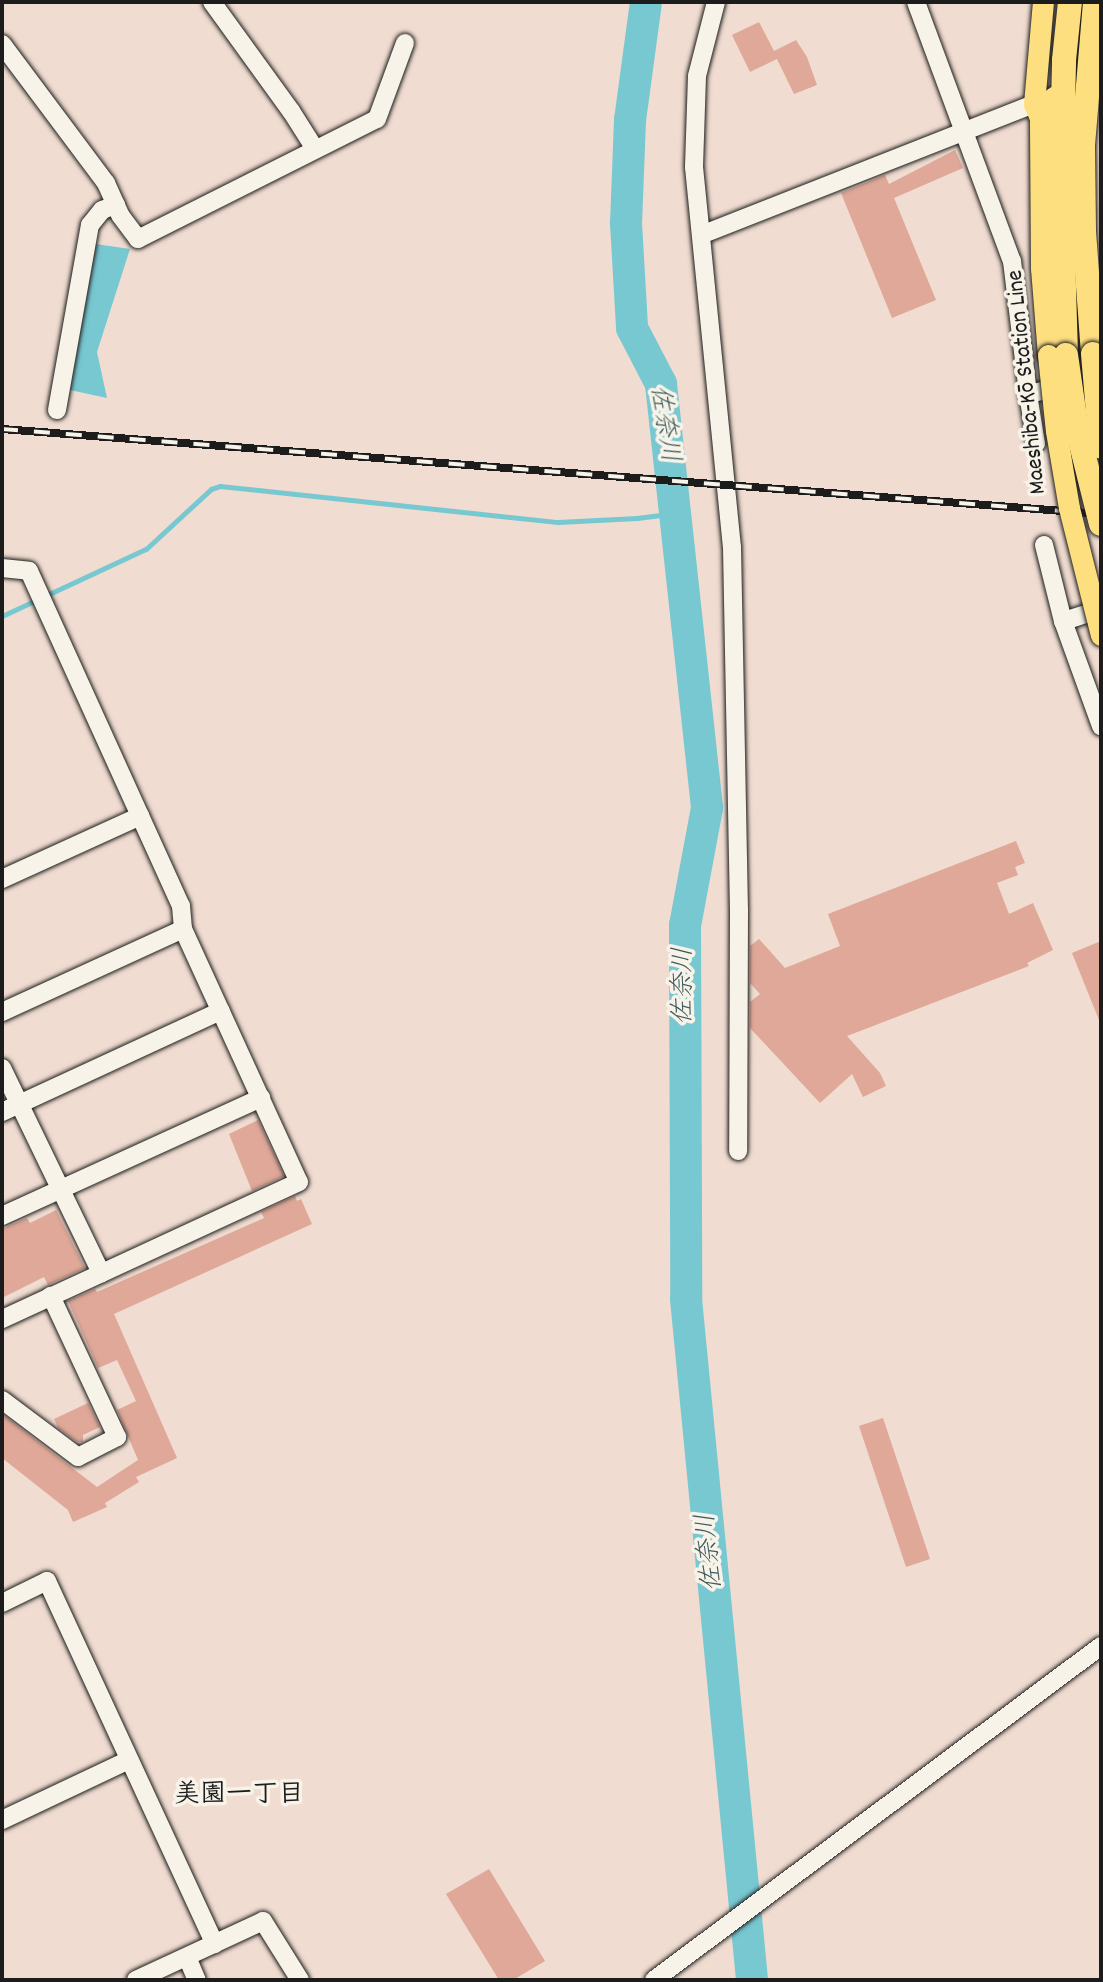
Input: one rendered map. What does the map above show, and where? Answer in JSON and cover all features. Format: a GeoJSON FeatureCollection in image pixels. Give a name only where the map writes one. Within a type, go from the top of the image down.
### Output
{"type":"FeatureCollection","features":[{"type":"Feature","properties":{"kind":"highway"},"geometry":{"type":"LineString","coordinates":[[1070,2],[1064,60],[1057,355],[1101,524]]}},
{"type":"Feature","properties":{"kind":"highway"},"geometry":{"type":"LineString","coordinates":[[1095,2],[1083,145],[1084,230],[1098,355]]}},
{"type":"Feature","properties":{"kind":"highway"},"geometry":{"type":"LineString","coordinates":[[1101,126],[1098,355],[1101,447]]}},
{"type":"Feature","properties":{"kind":"main road","name":"Maeshiba-Kō Station Line"},"geometry":{"type":"LineString","coordinates":[[1043,2],[1041,268],[1057,355],[1056,431],[1069,508],[1101,635]]}},
{"type":"Feature","properties":{"kind":"street"},"geometry":{"type":"LineString","coordinates":[[212,2],[291,111],[315,149]]}},
{"type":"Feature","properties":{"kind":"street"},"geometry":{"type":"LineString","coordinates":[[716,2],[696,76],[694,167],[732,547],[739,911],[738,1151]]}},
{"type":"Feature","properties":{"kind":"street"},"geometry":{"type":"LineString","coordinates":[[916,2],[1012,261],[1036,443]]}},
{"type":"Feature","properties":{"kind":"street"},"geometry":{"type":"LineString","coordinates":[[2,44],[106,183],[116,205],[138,239],[377,119],[405,43]]}},
{"type":"Feature","properties":{"kind":"street"},"geometry":{"type":"LineString","coordinates":[[701,235],[1043,106]]}},
{"type":"Feature","properties":{"kind":"street"},"geometry":{"type":"LineString","coordinates":[[57,410],[90,225],[102,210],[116,205]]}},
{"type":"Feature","properties":{"kind":"street"},"geometry":{"type":"LineString","coordinates":[[1028,394],[1101,379]]}},
{"type":"Feature","properties":{"kind":"street"},"geometry":{"type":"LineString","coordinates":[[1044,545],[1063,621],[1101,726]]}},
{"type":"Feature","properties":{"kind":"street"},"geometry":{"type":"LineString","coordinates":[[2,568],[29,571],[181,906],[183,929],[299,1182],[2,1319]]}},
{"type":"Feature","properties":{"kind":"street"},"geometry":{"type":"LineString","coordinates":[[1063,621],[1101,609]]}},
{"type":"Feature","properties":{"kind":"street"},"geometry":{"type":"LineString","coordinates":[[2,879],[140,816]]}},
{"type":"Feature","properties":{"kind":"street"},"geometry":{"type":"LineString","coordinates":[[2,1012],[183,929]]}},
{"type":"Feature","properties":{"kind":"street"},"geometry":{"type":"LineString","coordinates":[[2,1112],[221,1011]]}},
{"type":"Feature","properties":{"kind":"street"},"geometry":{"type":"LineString","coordinates":[[2,1068],[101,1273]]}},
{"type":"Feature","properties":{"kind":"street"},"geometry":{"type":"LineString","coordinates":[[2,1216],[261,1098]]}},
{"type":"Feature","properties":{"kind":"street"},"geometry":{"type":"LineString","coordinates":[[2,1400],[78,1457],[117,1437],[51,1296]]}},
{"type":"Feature","properties":{"kind":"street"},"geometry":{"type":"LineString","coordinates":[[2,1603],[47,1581],[215,1944]]}},
{"type":"Feature","properties":{"kind":"street"},"geometry":{"type":"LineString","coordinates":[[654,1980],[1101,1646]]}},
{"type":"Feature","properties":{"kind":"street"},"geometry":{"type":"LineString","coordinates":[[2,1820],[129,1760]]}},
{"type":"Feature","properties":{"kind":"street"},"geometry":{"type":"LineString","coordinates":[[136,1980],[263,1921],[300,1980]]}},
{"type":"Feature","properties":{"kind":"street"},"geometry":{"type":"LineString","coordinates":[[187,1957],[197,1980]]}},
{"type":"Feature","properties":{"kind":"water"},"geometry":{"type":"Polygon","coordinates":[[[96,244],[130,249],[97,352],[107,398],[70,390],[96,244]]]}},
{"type":"Feature","properties":{"kind":"building"},"geometry":{"type":"Polygon","coordinates":[[[759,22],[774,51],[796,40],[807,57],[817,85],[794,94],[777,59],[750,72],[732,35],[759,22]]]}},
{"type":"Feature","properties":{"kind":"building"},"geometry":{"type":"Polygon","coordinates":[[[955,150],[963,168],[894,198],[936,300],[892,318],[841,193],[885,175],[889,184],[955,150]]]}},
{"type":"Feature","properties":{"kind":"building"},"geometry":{"type":"Polygon","coordinates":[[[1016,841],[1025,863],[1015,867],[1018,875],[997,883],[1009,914],[1033,903],[1053,950],[1027,963],[1029,966],[847,1036],[880,1073],[886,1086],[863,1097],[852,1074],[820,1103],[750,1028],[750,1002],[760,994],[750,983],[750,946],[759,939],[785,968],[840,946],[828,914],[1016,841]]]}},
{"type":"Feature","properties":{"kind":"building"},"geometry":{"type":"Polygon","coordinates":[[[1101,941],[1101,1025],[1072,953],[1101,941]]]}},
{"type":"Feature","properties":{"kind":"building"},"geometry":{"type":"Polygon","coordinates":[[[258,1120],[284,1176],[252,1191],[229,1134],[258,1120]]]}},
{"type":"Feature","properties":{"kind":"building"},"geometry":{"type":"Polygon","coordinates":[[[295,1196],[297,1201],[301,1199],[312,1224],[114,1314],[177,1458],[136,1477],[139,1482],[105,1503],[107,1507],[73,1522],[68,1510],[2,1458],[2,1414],[97,1487],[138,1460],[117,1410],[136,1401],[117,1360],[98,1368],[68,1301],[95,1289],[97,1292],[264,1218],[261,1212],[295,1196]]]}},
{"type":"Feature","properties":{"kind":"building"},"geometry":{"type":"Polygon","coordinates":[[[56,1210],[85,1268],[48,1285],[44,1277],[2,1298],[2,1229],[27,1218],[30,1223],[56,1210]]]}},
{"type":"Feature","properties":{"kind":"building"},"geometry":{"type":"Polygon","coordinates":[[[88,1403],[100,1427],[83,1435],[83,1442],[77,1442],[58,1428],[54,1419],[88,1403]]]}},
{"type":"Feature","properties":{"kind":"building"},"geometry":{"type":"Polygon","coordinates":[[[883,1418],[930,1559],[906,1567],[859,1426],[883,1418]]]}},
{"type":"Feature","properties":{"kind":"building"},"geometry":{"type":"Polygon","coordinates":[[[489,1869],[545,1961],[513,1980],[499,1980],[446,1894],[489,1869]]]}},
{"type":"Feature","properties":{"kind":"waterway","name":"佐奈川"},"geometry":{"type":"LineString","coordinates":[[646,2],[630,120],[626,223],[632,328],[661,384],[707,808],[685,925],[686,1299],[752,1980]]}},
{"type":"Feature","properties":{"kind":"waterway"},"geometry":{"type":"LineString","coordinates":[[2,616],[146,549],[211,489],[220,486],[558,522],[677,513]]}},
{"type":"Feature","properties":{"kind":"railway"},"geometry":{"type":"LineString","coordinates":[[2,429],[1101,514]]}},
{"type":"Feature","properties":{"kind":"district","name":"美園一丁目"},"geometry":{"type":"Point","coordinates":[239,1796]}}]}
